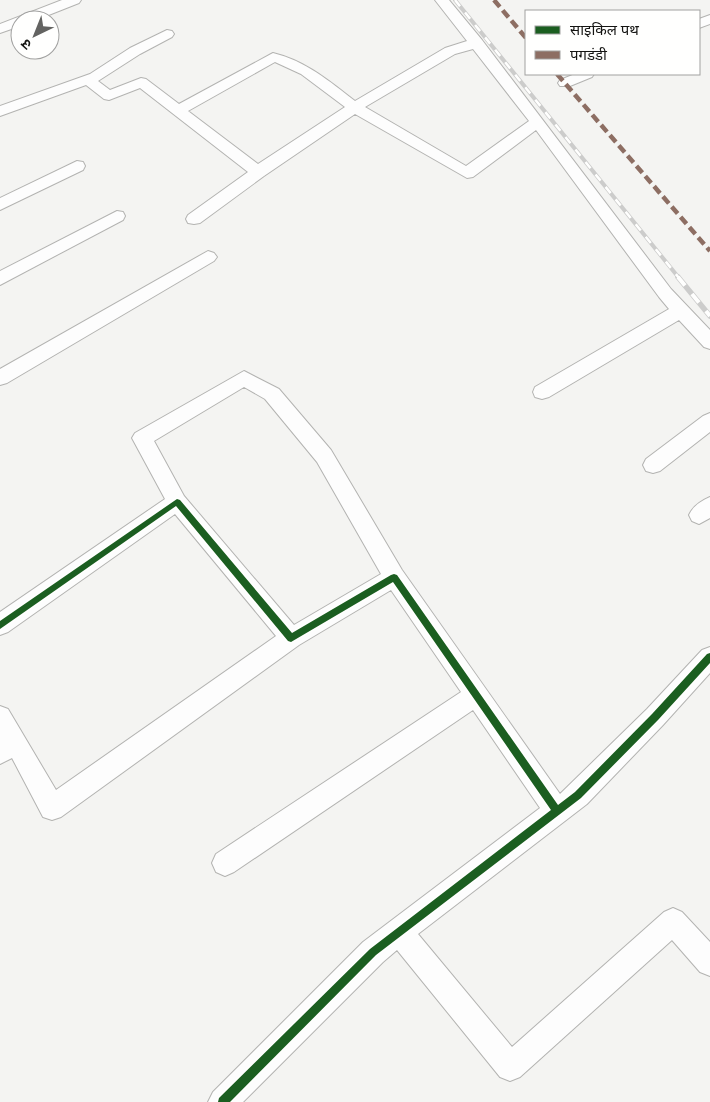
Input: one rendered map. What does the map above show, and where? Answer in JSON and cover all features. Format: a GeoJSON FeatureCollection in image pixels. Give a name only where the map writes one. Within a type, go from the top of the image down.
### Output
{"type":"FeatureCollection","features":[{"type":"Feature","properties":{"kind":"street"},"geometry":{"type":"LineString","coordinates":[[49,10],[74,0]]}},
{"type":"Feature","properties":{"kind":"street"},"geometry":{"type":"LineString","coordinates":[[442,0],[538,122],[666,293],[710,342]]}},
{"type":"Feature","properties":{"kind":"street"},"geometry":{"type":"LineString","coordinates":[[0,111],[95,77],[135,51],[167,34]]}},
{"type":"Feature","properties":{"kind":"street"},"geometry":{"type":"LineString","coordinates":[[194,219],[258,172],[355,107],[450,51],[477,43]]}},
{"type":"Feature","properties":{"kind":"street"},"geometry":{"type":"LineString","coordinates":[[179,110],[273,57],[285,60],[316,78],[355,107],[467,173],[538,122]]}},
{"type":"Feature","properties":{"kind":"street"},"geometry":{"type":"LineString","coordinates":[[565,83],[585,75]]}},
{"type":"Feature","properties":{"kind":"street"},"geometry":{"type":"LineString","coordinates":[[88,80],[109,96],[141,82],[258,172]]}},
{"type":"Feature","properties":{"kind":"street"},"geometry":{"type":"LineString","coordinates":[[0,205],[77,166]]}},
{"type":"Feature","properties":{"kind":"street"},"geometry":{"type":"LineString","coordinates":[[0,279],[117,216]]}},
{"type":"Feature","properties":{"kind":"street"},"geometry":{"type":"LineString","coordinates":[[0,378],[208,258]]}},
{"type":"Feature","properties":{"kind":"street"},"geometry":{"type":"LineString","coordinates":[[542,392],[682,310]]}},
{"type":"Feature","properties":{"kind":"street"},"geometry":{"type":"LineString","coordinates":[[291,638],[177,502],[142,438],[244,378],[272,394],[324,456],[394,577],[557,811]]}},
{"type":"Feature","properties":{"kind":"street"},"geometry":{"type":"LineString","coordinates":[[653,465],[710,421]]}},
{"type":"Feature","properties":{"kind":"street"},"geometry":{"type":"LineString","coordinates":[[0,625],[177,502]]}},
{"type":"Feature","properties":{"kind":"street"},"geometry":{"type":"LineString","coordinates":[[0,717],[8,747],[52,808],[291,638],[394,577]]}},
{"type":"Feature","properties":{"kind":"street"},"geometry":{"type":"LineString","coordinates":[[223,1102],[373,952],[584,789],[655,717],[710,657]]}},
{"type":"Feature","properties":{"kind":"street"},"geometry":{"type":"LineString","coordinates":[[225,864],[476,695]]}},
{"type":"Feature","properties":{"kind":"street"},"geometry":{"type":"LineString","coordinates":[[399,931],[510,1067],[674,921],[710,962]]}},
{"type":"Feature","properties":{"kind":"railway"},"geometry":{"type":"LineString","coordinates":[[455,0],[679,278]]}},
{"type":"Feature","properties":{"kind":"railway"},"geometry":{"type":"LineString","coordinates":[[678,277],[710,316]]}},
{"type":"Feature","properties":{"kind":"marked path"},"geometry":{"type":"LineString","coordinates":[[494,0],[525,37]]}},
{"type":"Feature","properties":{"kind":"marked path"},"geometry":{"type":"LineString","coordinates":[[558,75],[710,251]]}},
{"type":"Feature","properties":{"kind":"cycle path"},"geometry":{"type":"LineString","coordinates":[[0,625],[177,502],[291,638],[394,577],[557,811]]}},
{"type":"Feature","properties":{"kind":"cycle path"},"geometry":{"type":"LineString","coordinates":[[223,1102],[373,952],[578,795],[655,717],[710,657]]}}]}
